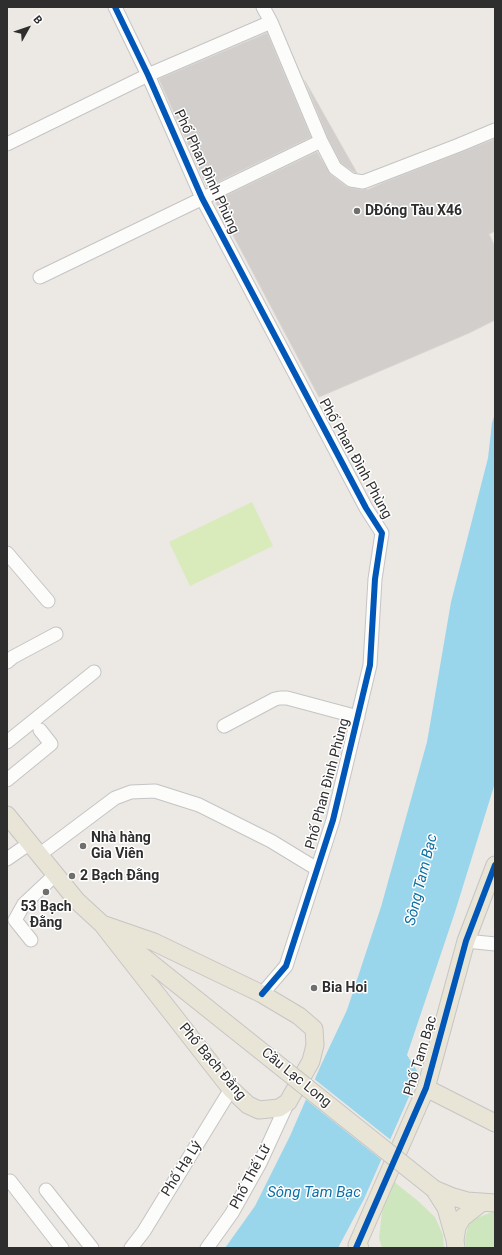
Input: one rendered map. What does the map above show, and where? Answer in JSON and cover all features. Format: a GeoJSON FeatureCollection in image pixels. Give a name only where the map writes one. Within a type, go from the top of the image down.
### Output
{"type":"FeatureCollection","features":[{"type":"Feature","properties":{"kind":"main road","name":"Phố Bạch Đằng"},"geometry":{"type":"LineString","coordinates":[[7,815],[77,901],[102,924],[157,968]]}},
{"type":"Feature","properties":{"kind":"main road","name":"Phố Tam Bạc"},"geometry":{"type":"LineString","coordinates":[[358,1247],[426,1088],[466,941],[495,865]]}},
{"type":"Feature","properties":{"kind":"main road","name":"Phố Bạch Đằng"},"geometry":{"type":"LineString","coordinates":[[102,924],[154,942],[262,994],[299,1016],[314,1030],[315,1045],[311,1061],[288,1102],[279,1108],[259,1110],[248,1105],[231,1089],[102,924]]}},
{"type":"Feature","properties":{"kind":"main road","name":"Cầu Lạc Long"},"geometry":{"type":"LineString","coordinates":[[157,968],[434,1189]]}},
{"type":"Feature","properties":{"kind":"main road"},"geometry":{"type":"LineString","coordinates":[[426,1088],[495,1123]]}},
{"type":"Feature","properties":{"kind":"main road"},"geometry":{"type":"LineString","coordinates":[[434,1189],[467,1201],[488,1203]]}},
{"type":"Feature","properties":{"kind":"main road"},"geometry":{"type":"LineString","coordinates":[[434,1189],[446,1208],[455,1244]]}},
{"type":"Feature","properties":{"kind":"main road"},"geometry":{"type":"LineString","coordinates":[[455,1244],[457,1227],[462,1218],[488,1203]]}},
{"type":"Feature","properties":{"kind":"street","name":"Phố Phan Đình Phùng"},"geometry":{"type":"LineString","coordinates":[[115,7],[148,75],[202,198],[366,508],[382,533],[375,579],[370,665],[333,820],[286,966],[262,994]]}},
{"type":"Feature","properties":{"kind":"street"},"geometry":{"type":"LineString","coordinates":[[263,7],[271,22],[321,141],[335,168],[350,180],[363,182],[495,130]]}},
{"type":"Feature","properties":{"kind":"street"},"geometry":{"type":"LineString","coordinates":[[7,144],[148,75],[271,22]]}},
{"type":"Feature","properties":{"kind":"street"},"geometry":{"type":"LineString","coordinates":[[40,277],[321,141]]}},
{"type":"Feature","properties":{"kind":"street"},"geometry":{"type":"LineString","coordinates":[[7,553],[48,601]]}},
{"type":"Feature","properties":{"kind":"street"},"geometry":{"type":"LineString","coordinates":[[7,662],[13,657],[56,634]]}},
{"type":"Feature","properties":{"kind":"street"},"geometry":{"type":"LineString","coordinates":[[7,742],[94,672]]}},
{"type":"Feature","properties":{"kind":"street"},"geometry":{"type":"LineString","coordinates":[[224,726],[280,698],[286,698],[358,717]]}},
{"type":"Feature","properties":{"kind":"street"},"geometry":{"type":"LineString","coordinates":[[7,780],[51,744],[40,730]]}},
{"type":"Feature","properties":{"kind":"street"},"geometry":{"type":"LineString","coordinates":[[7,859],[35,849],[115,798],[131,792],[155,791],[199,805],[271,841],[318,869]]}},
{"type":"Feature","properties":{"kind":"street"},"geometry":{"type":"LineString","coordinates":[[32,940],[15,920],[24,904],[56,875]]}},
{"type":"Feature","properties":{"kind":"street"},"geometry":{"type":"LineString","coordinates":[[466,941],[495,944]]}},
{"type":"Feature","properties":{"kind":"street","name":"Phố Hạ Lý"},"geometry":{"type":"LineString","coordinates":[[131,1248],[144,1231],[231,1089]]}},
{"type":"Feature","properties":{"kind":"street","name":"Phố Thế Lữ"},"geometry":{"type":"LineString","coordinates":[[207,1248],[232,1213],[260,1163],[288,1102]]}},
{"type":"Feature","properties":{"kind":"street"},"geometry":{"type":"LineString","coordinates":[[10,1181],[62,1248]]}},
{"type":"Feature","properties":{"kind":"street"},"geometry":{"type":"LineString","coordinates":[[46,1190],[92,1248]]}},
{"type":"Feature","properties":{"kind":"green space"},"geometry":{"type":"Polygon","coordinates":[[[252,502],[273,546],[190,586],[169,542],[252,502]]]}},
{"type":"Feature","properties":{"kind":"green space"},"geometry":{"type":"Polygon","coordinates":[[[393,1181],[435,1217],[443,1235],[444,1248],[382,1248],[379,1238],[382,1212],[393,1181]]]}},
{"type":"Feature","properties":{"kind":"green space"},"geometry":{"type":"Polygon","coordinates":[[[495,1211],[495,1248],[466,1248],[465,1240],[468,1226],[474,1219],[495,1211]]]}},
{"type":"Feature","properties":{"kind":"water","name":"Sông Tam Bạc"},"geometry":{"type":"Polygon","coordinates":[[[495,413],[495,783],[455,912],[407,1055],[419,1074],[364,1199],[338,1248],[225,1248],[255,1206],[290,1136],[347,1010],[381,907],[427,742],[451,602],[488,458],[492,423],[495,413]]]}},
{"type":"Feature","properties":{"kind":"pier"},"geometry":{"type":"Polygon","coordinates":[[[313,1078],[392,1141],[383,1161],[304,1098],[313,1078]]]}},
{"type":"Feature","properties":{"kind":"building"},"geometry":{"type":"Polygon","coordinates":[[[267,33],[311,137],[207,187],[159,79],[267,33]]]}},
{"type":"Feature","properties":{"kind":"building"},"geometry":{"type":"Polygon","coordinates":[[[305,81],[357,173],[341,163],[328,138],[305,81]]]}},
{"type":"Feature","properties":{"kind":"building","name":"DĐóng Tàu X46"},"geometry":{"type":"Polygon","coordinates":[[[495,139],[495,231],[489,234],[495,247],[495,320],[469,333],[319,397],[215,201],[317,152],[330,174],[347,187],[367,190],[495,139]]]}},
{"type":"Feature","properties":{"kind":"cycle path"},"geometry":{"type":"LineString","coordinates":[[115,7],[148,75],[202,198],[366,508],[382,533],[375,579],[370,665],[333,820],[286,966],[262,994]]}},
{"type":"Feature","properties":{"kind":"cycle path"},"geometry":{"type":"LineString","coordinates":[[356,1248],[426,1088],[466,941],[495,865]]}},
{"type":"Feature","properties":{"kind":"place","name":"DĐóng Tàu X46"},"geometry":{"type":"Point","coordinates":[357,211]}},
{"type":"Feature","properties":{"kind":"place","name":"Nhà hàng Gia Viên"},"geometry":{"type":"Point","coordinates":[83,846]}},
{"type":"Feature","properties":{"kind":"place","name":"2 Bạch Đằng"},"geometry":{"type":"Point","coordinates":[72,876]}},
{"type":"Feature","properties":{"kind":"place","name":"53 Bạch Đằng"},"geometry":{"type":"Point","coordinates":[46,892]}},
{"type":"Feature","properties":{"kind":"place","name":"Bia Hoi"},"geometry":{"type":"Point","coordinates":[314,988]}}]}
